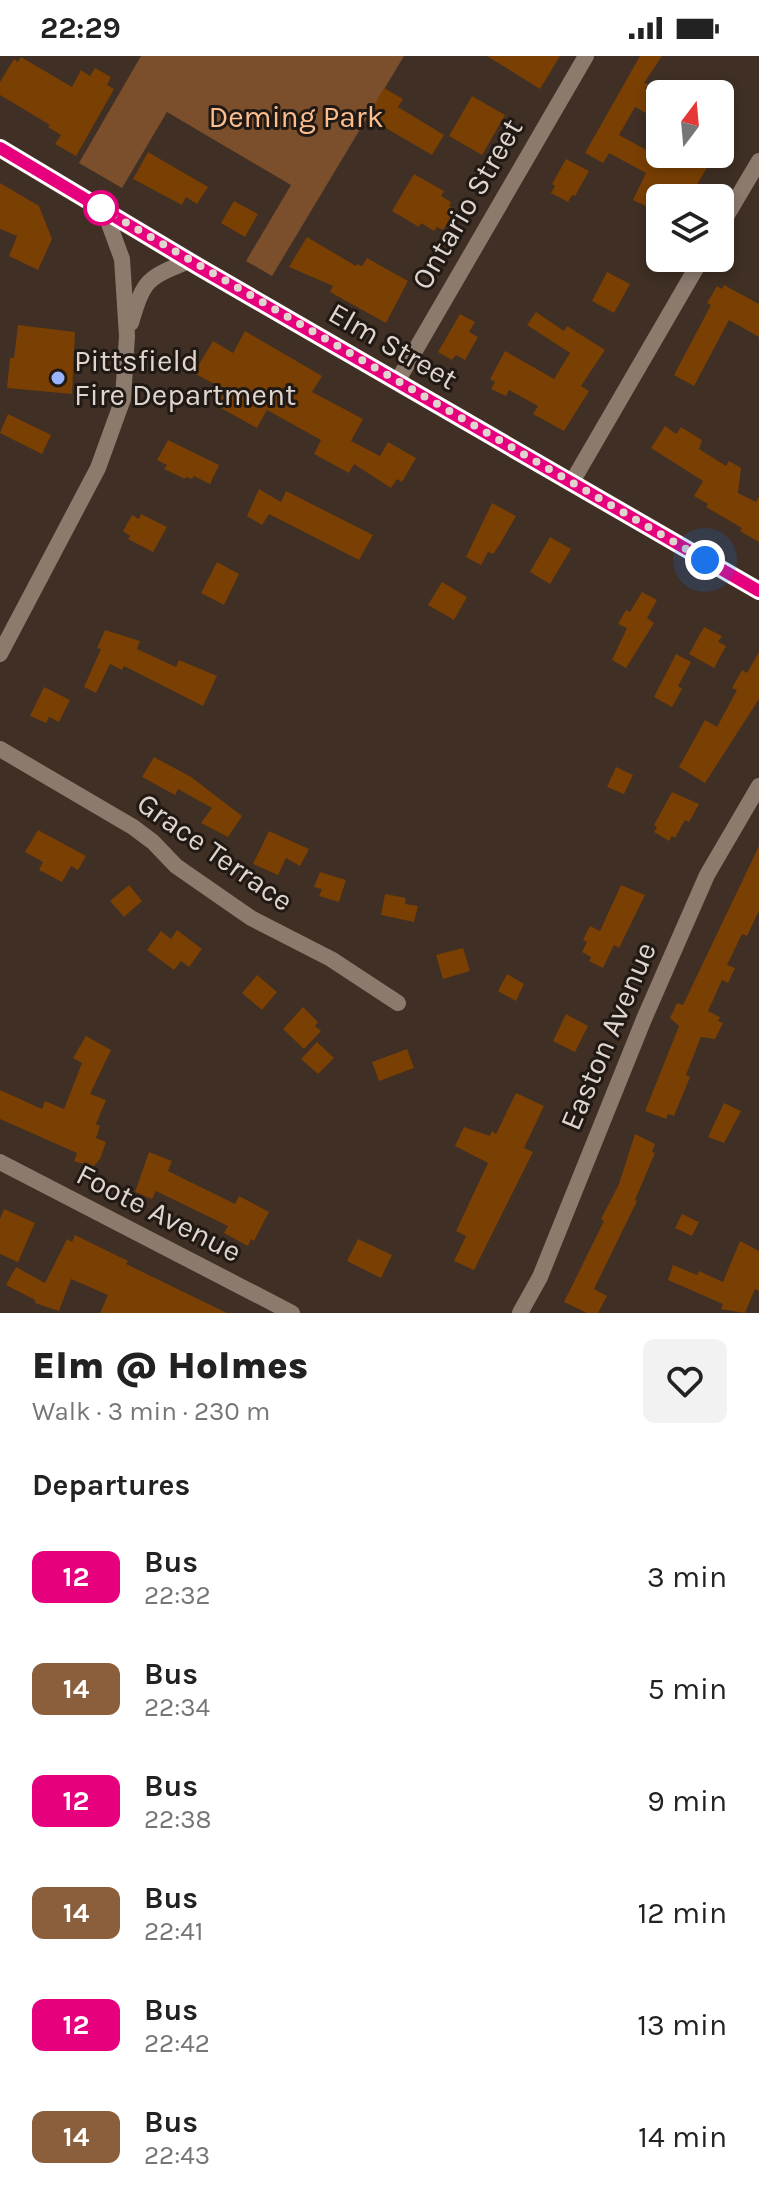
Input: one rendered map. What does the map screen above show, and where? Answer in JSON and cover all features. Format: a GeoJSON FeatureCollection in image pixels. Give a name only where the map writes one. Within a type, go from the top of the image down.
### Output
{"type":"FeatureCollection","features":[{"type":"Feature","properties":{"kind":"street","name":"Ontario Street"},"geometry":{"type":"LineString","coordinates":[[398,380],[586,56]]}},
{"type":"Feature","properties":{"kind":"street","name":"Elm Street"},"geometry":{"type":"LineString","coordinates":[[0,148],[759,591]]}},
{"type":"Feature","properties":{"kind":"street"},"geometry":{"type":"LineString","coordinates":[[734,203],[759,161]]}},
{"type":"Feature","properties":{"kind":"street"},"geometry":{"type":"LineString","coordinates":[[0,654],[98,468],[123,399],[127,336],[122,259],[104,210]]}},
{"type":"Feature","properties":{"kind":"street"},"geometry":{"type":"LineString","coordinates":[[127,336],[141,287],[157,274],[189,261]]}},
{"type":"Feature","properties":{"kind":"street"},"geometry":{"type":"LineString","coordinates":[[572,482],[694,272]]}},
{"type":"Feature","properties":{"kind":"street","name":"Grace Terrace"},"geometry":{"type":"LineString","coordinates":[[0,749],[133,827],[176,866],[251,918],[331,959],[398,1003]]}},
{"type":"Feature","properties":{"kind":"street","name":"Easton Avenue"},"geometry":{"type":"LineString","coordinates":[[520,1313],[540,1277],[644,1019],[707,875],[759,786]]}},
{"type":"Feature","properties":{"kind":"street","name":"Foote Avenue"},"geometry":{"type":"LineString","coordinates":[[0,1162],[292,1313]]}},
{"type":"Feature","properties":{"kind":"green space","name":"Deming Park"},"geometry":{"type":"Polygon","coordinates":[[[141,56],[404,56],[272,276],[246,261],[291,185],[167,112],[122,188],[79,163],[141,56]]]}},
{"type":"Feature","properties":{"kind":"building"},"geometry":{"type":"Polygon","coordinates":[[[487,56],[560,56],[540,89],[487,56]]]}},
{"type":"Feature","properties":{"kind":"building"},"geometry":{"type":"Polygon","coordinates":[[[640,56],[662,56],[644,83],[646,113],[635,107],[619,135],[646,150],[646,168],[707,168],[697,184],[646,184],[646,206],[633,200],[646,173],[609,153],[603,163],[585,153],[640,56]]]}},
{"type":"Feature","properties":{"kind":"building"},"geometry":{"type":"Polygon","coordinates":[[[21,57],[72,87],[81,70],[90,76],[95,68],[111,77],[107,85],[114,89],[76,156],[55,144],[61,135],[48,127],[50,125],[0,95],[0,82],[14,59],[18,62],[21,57]]]}},
{"type":"Feature","properties":{"kind":"building"},"geometry":{"type":"Polygon","coordinates":[[[384,88],[403,99],[398,107],[444,135],[432,155],[367,117],[384,88]]]}},
{"type":"Feature","properties":{"kind":"building"},"geometry":{"type":"Polygon","coordinates":[[[472,96],[505,115],[482,155],[449,136],[472,96]]]}},
{"type":"Feature","properties":{"kind":"building"},"geometry":{"type":"Polygon","coordinates":[[[148,152],[208,187],[197,204],[186,197],[182,205],[133,179],[148,152]]]}},
{"type":"Feature","properties":{"kind":"building"},"geometry":{"type":"Polygon","coordinates":[[[566,159],[589,171],[575,196],[572,195],[568,202],[551,193],[555,186],[552,184],[566,159]]]}},
{"type":"Feature","properties":{"kind":"building"},"geometry":{"type":"Polygon","coordinates":[[[414,174],[444,191],[441,196],[451,202],[449,206],[455,210],[443,230],[437,227],[434,231],[421,223],[419,227],[392,211],[414,174]]]}},
{"type":"Feature","properties":{"kind":"building"},"geometry":{"type":"Polygon","coordinates":[[[0,183],[39,206],[52,239],[38,270],[9,256],[17,236],[0,229],[0,183]]]}},
{"type":"Feature","properties":{"kind":"building"},"geometry":{"type":"Polygon","coordinates":[[[234,201],[258,214],[245,237],[221,223],[234,201]]]}},
{"type":"Feature","properties":{"kind":"building"},"geometry":{"type":"Polygon","coordinates":[[[307,237],[356,266],[362,266],[367,258],[408,281],[386,323],[330,292],[333,286],[289,267],[307,237]]]}},
{"type":"Feature","properties":{"kind":"building"},"geometry":{"type":"Polygon","coordinates":[[[607,272],[630,284],[614,313],[592,301],[607,272]]]}},
{"type":"Feature","properties":{"kind":"building"},"geometry":{"type":"Polygon","coordinates":[[[724,285],[759,304],[759,337],[729,320],[694,386],[674,375],[711,305],[707,303],[717,286],[722,289],[724,285]]]}},
{"type":"Feature","properties":{"kind":"building"},"geometry":{"type":"Polygon","coordinates":[[[536,312],[564,331],[567,326],[605,350],[581,386],[589,391],[564,431],[533,414],[538,406],[509,390],[506,396],[491,389],[495,382],[490,379],[505,351],[554,379],[570,353],[527,325],[536,312]]]}},
{"type":"Feature","properties":{"kind":"building"},"geometry":{"type":"Polygon","coordinates":[[[460,314],[475,322],[469,332],[478,337],[465,360],[456,355],[452,360],[438,352],[460,314]]]}},
{"type":"Feature","properties":{"kind":"building"},"geometry":{"type":"Polygon","coordinates":[[[18,325],[75,332],[72,394],[7,388],[18,325]]]}},
{"type":"Feature","properties":{"kind":"building"},"geometry":{"type":"Polygon","coordinates":[[[245,331],[322,376],[312,392],[363,419],[351,441],[380,456],[388,442],[416,458],[402,482],[397,479],[391,488],[354,464],[349,473],[314,454],[321,440],[267,410],[257,428],[217,406],[225,390],[194,373],[213,341],[233,353],[245,331]]]}},
{"type":"Feature","properties":{"kind":"building"},"geometry":{"type":"Polygon","coordinates":[[[8,414],[51,435],[42,454],[0,433],[8,414]]]}},
{"type":"Feature","properties":{"kind":"building"},"geometry":{"type":"Polygon","coordinates":[[[665,426],[676,434],[681,427],[702,440],[699,449],[726,466],[729,461],[741,468],[738,493],[756,502],[759,497],[759,542],[694,496],[703,481],[651,448],[665,426]]]}},
{"type":"Feature","properties":{"kind":"building"},"geometry":{"type":"Polygon","coordinates":[[[168,440],[219,465],[210,484],[194,476],[185,479],[164,469],[167,465],[157,460],[168,440]]]}},
{"type":"Feature","properties":{"kind":"building"},"geometry":{"type":"Polygon","coordinates":[[[259,489],[281,502],[286,491],[373,535],[359,560],[269,514],[262,525],[247,516],[259,489]]]}},
{"type":"Feature","properties":{"kind":"building"},"geometry":{"type":"Polygon","coordinates":[[[492,503],[516,516],[493,554],[488,552],[481,565],[466,557],[492,503]]]}},
{"type":"Feature","properties":{"kind":"building"},"geometry":{"type":"Polygon","coordinates":[[[141,514],[167,527],[153,552],[128,539],[130,536],[123,531],[132,515],[139,519],[141,514]]]}},
{"type":"Feature","properties":{"kind":"building"},"geometry":{"type":"Polygon","coordinates":[[[550,537],[571,549],[550,584],[530,572],[550,537]]]}},
{"type":"Feature","properties":{"kind":"building"},"geometry":{"type":"Polygon","coordinates":[[[217,562],[239,574],[224,605],[201,593],[217,562]]]}},
{"type":"Feature","properties":{"kind":"building"},"geometry":{"type":"Polygon","coordinates":[[[442,582],[467,597],[454,620],[428,605],[442,582]]]}},
{"type":"Feature","properties":{"kind":"building"},"geometry":{"type":"Polygon","coordinates":[[[642,592],[657,600],[647,618],[654,623],[626,668],[612,660],[627,628],[618,624],[642,592]]]}},
{"type":"Feature","properties":{"kind":"building"},"geometry":{"type":"Polygon","coordinates":[[[704,627],[722,636],[718,642],[726,646],[714,668],[689,654],[704,627]]]}},
{"type":"Feature","properties":{"kind":"building"},"geometry":{"type":"Polygon","coordinates":[[[105,630],[140,641],[137,649],[176,667],[179,660],[217,676],[203,706],[124,666],[122,670],[110,664],[96,693],[84,687],[101,649],[97,648],[105,630]]]}},
{"type":"Feature","properties":{"kind":"building"},"geometry":{"type":"Polygon","coordinates":[[[759,652],[759,699],[705,783],[679,767],[705,720],[717,727],[737,690],[732,688],[742,670],[747,673],[759,652]]]}},
{"type":"Feature","properties":{"kind":"building"},"geometry":{"type":"Polygon","coordinates":[[[676,654],[691,662],[678,686],[682,689],[672,707],[654,697],[676,654]]]}},
{"type":"Feature","properties":{"kind":"building"},"geometry":{"type":"Polygon","coordinates":[[[44,687],[70,700],[59,722],[49,717],[46,723],[30,716],[44,687]]]}},
{"type":"Feature","properties":{"kind":"building"},"geometry":{"type":"Polygon","coordinates":[[[154,757],[191,777],[242,816],[228,837],[201,823],[212,808],[178,789],[175,795],[142,777],[154,757]]]}},
{"type":"Feature","properties":{"kind":"building"},"geometry":{"type":"Polygon","coordinates":[[[616,767],[633,775],[624,794],[607,787],[616,767]]]}},
{"type":"Feature","properties":{"kind":"building"},"geometry":{"type":"Polygon","coordinates":[[[672,792],[699,804],[689,822],[685,820],[675,838],[672,836],[669,841],[654,832],[657,827],[654,825],[672,792]]]}},
{"type":"Feature","properties":{"kind":"building"},"geometry":{"type":"Polygon","coordinates":[[[38,830],[86,856],[78,870],[71,866],[62,882],[39,870],[43,862],[25,852],[38,830]]]}},
{"type":"Feature","properties":{"kind":"building"},"geometry":{"type":"Polygon","coordinates":[[[269,831],[309,849],[300,866],[286,858],[278,875],[253,864],[269,831]]]}},
{"type":"Feature","properties":{"kind":"building"},"geometry":{"type":"Polygon","coordinates":[[[759,846],[759,911],[747,936],[742,934],[727,965],[735,968],[728,983],[722,980],[708,1011],[720,1017],[718,1021],[723,1023],[715,1039],[701,1037],[686,1075],[690,1077],[674,1116],[668,1114],[666,1119],[645,1111],[679,1026],[670,1018],[677,1003],[683,1005],[759,846]]]}},
{"type":"Feature","properties":{"kind":"building"},"geometry":{"type":"Polygon","coordinates":[[[320,872],[346,880],[339,902],[319,896],[322,889],[314,887],[320,872]]]}},
{"type":"Feature","properties":{"kind":"building"},"geometry":{"type":"Polygon","coordinates":[[[129,885],[142,901],[124,917],[110,901],[129,885]]]}},
{"type":"Feature","properties":{"kind":"building"},"geometry":{"type":"Polygon","coordinates":[[[621,885],[645,895],[619,948],[614,945],[603,968],[589,961],[591,957],[582,952],[587,942],[583,940],[590,926],[600,931],[621,885]]]}},
{"type":"Feature","properties":{"kind":"building"},"geometry":{"type":"Polygon","coordinates":[[[385,894],[406,898],[405,904],[418,906],[414,922],[381,915],[385,894]]]}},
{"type":"Feature","properties":{"kind":"building"},"geometry":{"type":"Polygon","coordinates":[[[177,930],[202,949],[189,967],[181,961],[174,970],[147,950],[161,931],[171,939],[177,930]]]}},
{"type":"Feature","properties":{"kind":"building"},"geometry":{"type":"Polygon","coordinates":[[[463,948],[470,971],[443,979],[436,955],[463,948]]]}},
{"type":"Feature","properties":{"kind":"building"},"geometry":{"type":"Polygon","coordinates":[[[507,974],[524,984],[516,1001],[498,991],[507,974]]]}},
{"type":"Feature","properties":{"kind":"building"},"geometry":{"type":"Polygon","coordinates":[[[257,975],[277,992],[262,1010],[242,993],[257,975]]]}},
{"type":"Feature","properties":{"kind":"building"},"geometry":{"type":"Polygon","coordinates":[[[303,1007],[318,1022],[315,1026],[321,1031],[304,1049],[283,1029],[303,1007]]]}},
{"type":"Feature","properties":{"kind":"building"},"geometry":{"type":"Polygon","coordinates":[[[566,1014],[588,1026],[575,1052],[553,1041],[566,1014]]]}},
{"type":"Feature","properties":{"kind":"building"},"geometry":{"type":"Polygon","coordinates":[[[86,1036],[111,1050],[90,1094],[106,1100],[96,1124],[100,1126],[96,1138],[106,1142],[100,1159],[93,1167],[74,1161],[77,1153],[0,1119],[0,1090],[42,1109],[45,1101],[64,1109],[82,1063],[73,1058],[86,1036]]]}},
{"type":"Feature","properties":{"kind":"building"},"geometry":{"type":"Polygon","coordinates":[[[317,1042],[334,1058],[318,1074],[301,1059],[317,1042]]]}},
{"type":"Feature","properties":{"kind":"building"},"geometry":{"type":"Polygon","coordinates":[[[407,1049],[414,1068],[379,1081],[372,1062],[407,1049]]]}},
{"type":"Feature","properties":{"kind":"building"},"geometry":{"type":"Polygon","coordinates":[[[516,1093],[544,1106],[524,1148],[533,1152],[474,1270],[454,1261],[466,1236],[456,1231],[488,1163],[455,1146],[464,1127],[490,1136],[492,1131],[496,1134],[516,1093]]]}},
{"type":"Feature","properties":{"kind":"building"},"geometry":{"type":"Polygon","coordinates":[[[724,1103],[741,1111],[724,1143],[708,1137],[724,1103]]]}},
{"type":"Feature","properties":{"kind":"building"},"geometry":{"type":"Polygon","coordinates":[[[635,1134],[655,1144],[652,1152],[655,1153],[637,1201],[594,1289],[607,1296],[598,1313],[587,1313],[564,1302],[604,1221],[601,1219],[619,1184],[635,1134]]]}},
{"type":"Feature","properties":{"kind":"building"},"geometry":{"type":"Polygon","coordinates":[[[149,1152],[172,1161],[168,1171],[235,1204],[239,1196],[269,1212],[254,1241],[251,1239],[248,1246],[224,1233],[228,1226],[156,1191],[152,1199],[135,1192],[149,1152]]]}},
{"type":"Feature","properties":{"kind":"building"},"geometry":{"type":"Polygon","coordinates":[[[4,1209],[35,1223],[18,1262],[0,1254],[0,1219],[4,1209]]]}},
{"type":"Feature","properties":{"kind":"building"},"geometry":{"type":"Polygon","coordinates":[[[682,1214],[699,1222],[692,1236],[675,1228],[682,1214]]]}},
{"type":"Feature","properties":{"kind":"building"},"geometry":{"type":"Polygon","coordinates":[[[75,1235],[128,1261],[126,1264],[227,1313],[100,1313],[108,1295],[71,1279],[59,1311],[35,1303],[35,1300],[6,1285],[16,1267],[45,1283],[67,1239],[72,1242],[75,1235]]]}},
{"type":"Feature","properties":{"kind":"building"},"geometry":{"type":"Polygon","coordinates":[[[358,1239],[392,1255],[381,1278],[347,1261],[358,1239]]]}},
{"type":"Feature","properties":{"kind":"building"},"geometry":{"type":"Polygon","coordinates":[[[740,1241],[759,1251],[759,1291],[755,1289],[745,1313],[721,1309],[723,1304],[668,1280],[673,1265],[697,1275],[699,1271],[723,1282],[740,1241]]]}},
{"type":"Feature","properties":{"kind":"bus line","name":"12"},"geometry":{"type":"LineString","coordinates":[[0,148],[199,267],[759,591]]}},
{"type":"Feature","properties":{"kind":"place","name":"Pittsfield Fire Department"},"geometry":{"type":"Point","coordinates":[58,378]}},
{"type":"Feature","properties":{"kind":"route"},"geometry":{"type":"LineString","coordinates":[[101,208],[705,560]]}}]}
